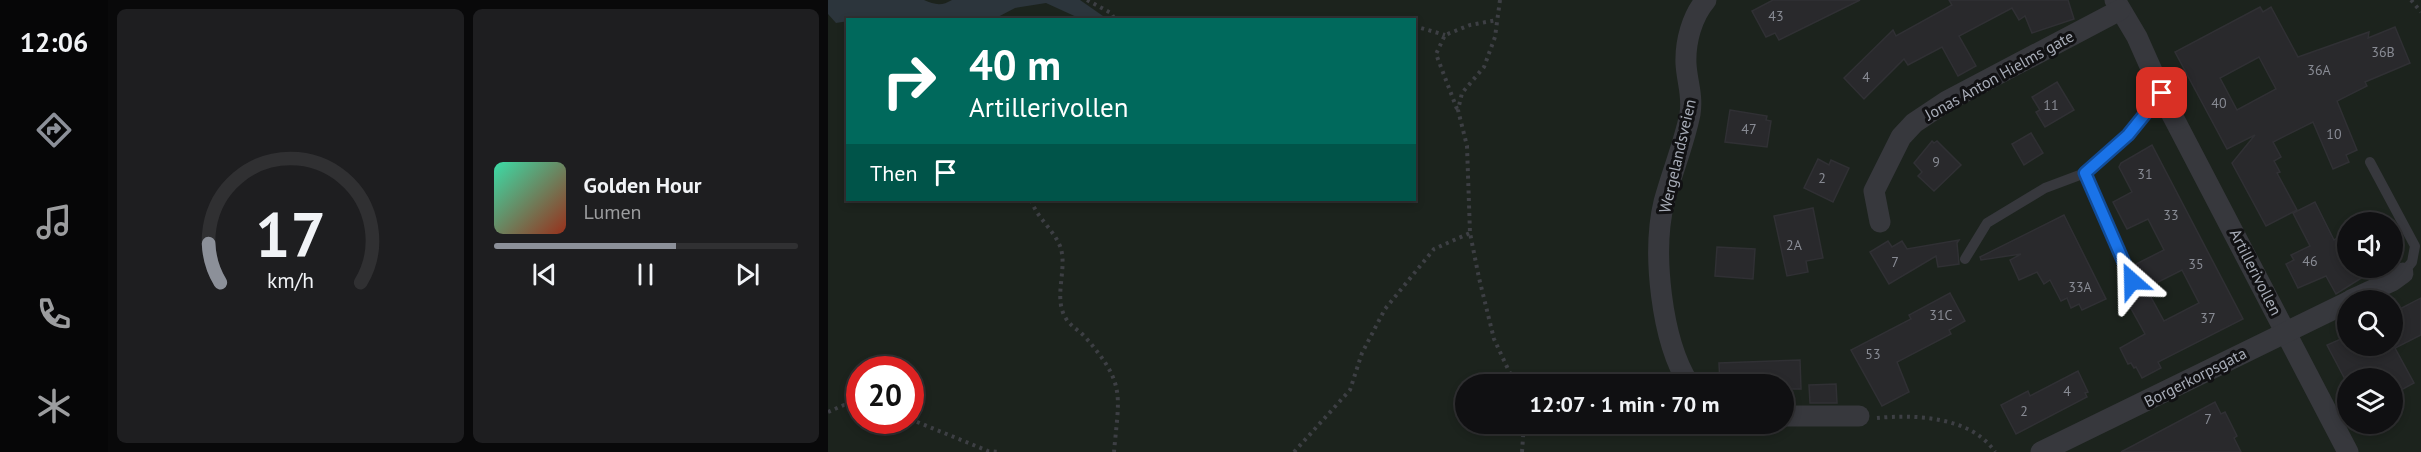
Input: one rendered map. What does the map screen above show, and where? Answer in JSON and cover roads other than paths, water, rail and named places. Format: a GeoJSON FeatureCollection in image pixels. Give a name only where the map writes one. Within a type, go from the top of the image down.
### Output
{"type":"FeatureCollection","features":[{"type":"Feature","properties":{"kind":"street","name":"Wergelandsveien"},"geometry":{"type":"LineString","coordinates":[[1682,374],[1670,344],[1659,247],[1664,203],[1690,112],[1692,91],[1686,61],[1688,42],[1696,15],[1706,0]]}},
{"type":"Feature","properties":{"kind":"street","name":"Artillerivollen"},"geometry":{"type":"LineString","coordinates":[[2117,5],[2137,37],[2162,93],[2348,452]]}},
{"type":"Feature","properties":{"kind":"street","name":"Jonas Anton Hielms gate"},"geometry":{"type":"LineString","coordinates":[[1880,222],[1874,191],[1901,137],[1914,123],[1947,101],[2117,5]]}},
{"type":"Feature","properties":{"kind":"street","name":"Borgerkorpsgata"},"geometry":{"type":"LineString","coordinates":[[2374,290],[2397,278]]}},
{"type":"Feature","properties":{"kind":"street","name":"Borgerkorpsgata"},"geometry":{"type":"LineString","coordinates":[[2041,452],[2337,307]]}},
{"type":"Feature","properties":{"kind":"street"},"geometry":{"type":"LineString","coordinates":[[1794,416],[1859,416]]}},
{"type":"Feature","properties":{"kind":"lane"},"geometry":{"type":"LineString","coordinates":[[1965,259],[1987,223],[2045,188],[2085,173],[2128,135],[2162,93]]}},
{"type":"Feature","properties":{"kind":"lane"},"geometry":{"type":"LineString","coordinates":[[2370,162],[2418,243],[2412,262],[2403,273]]}},
{"type":"Feature","properties":{"kind":"lane"},"geometry":{"type":"LineString","coordinates":[[2085,173],[2132,281]]}}]}
